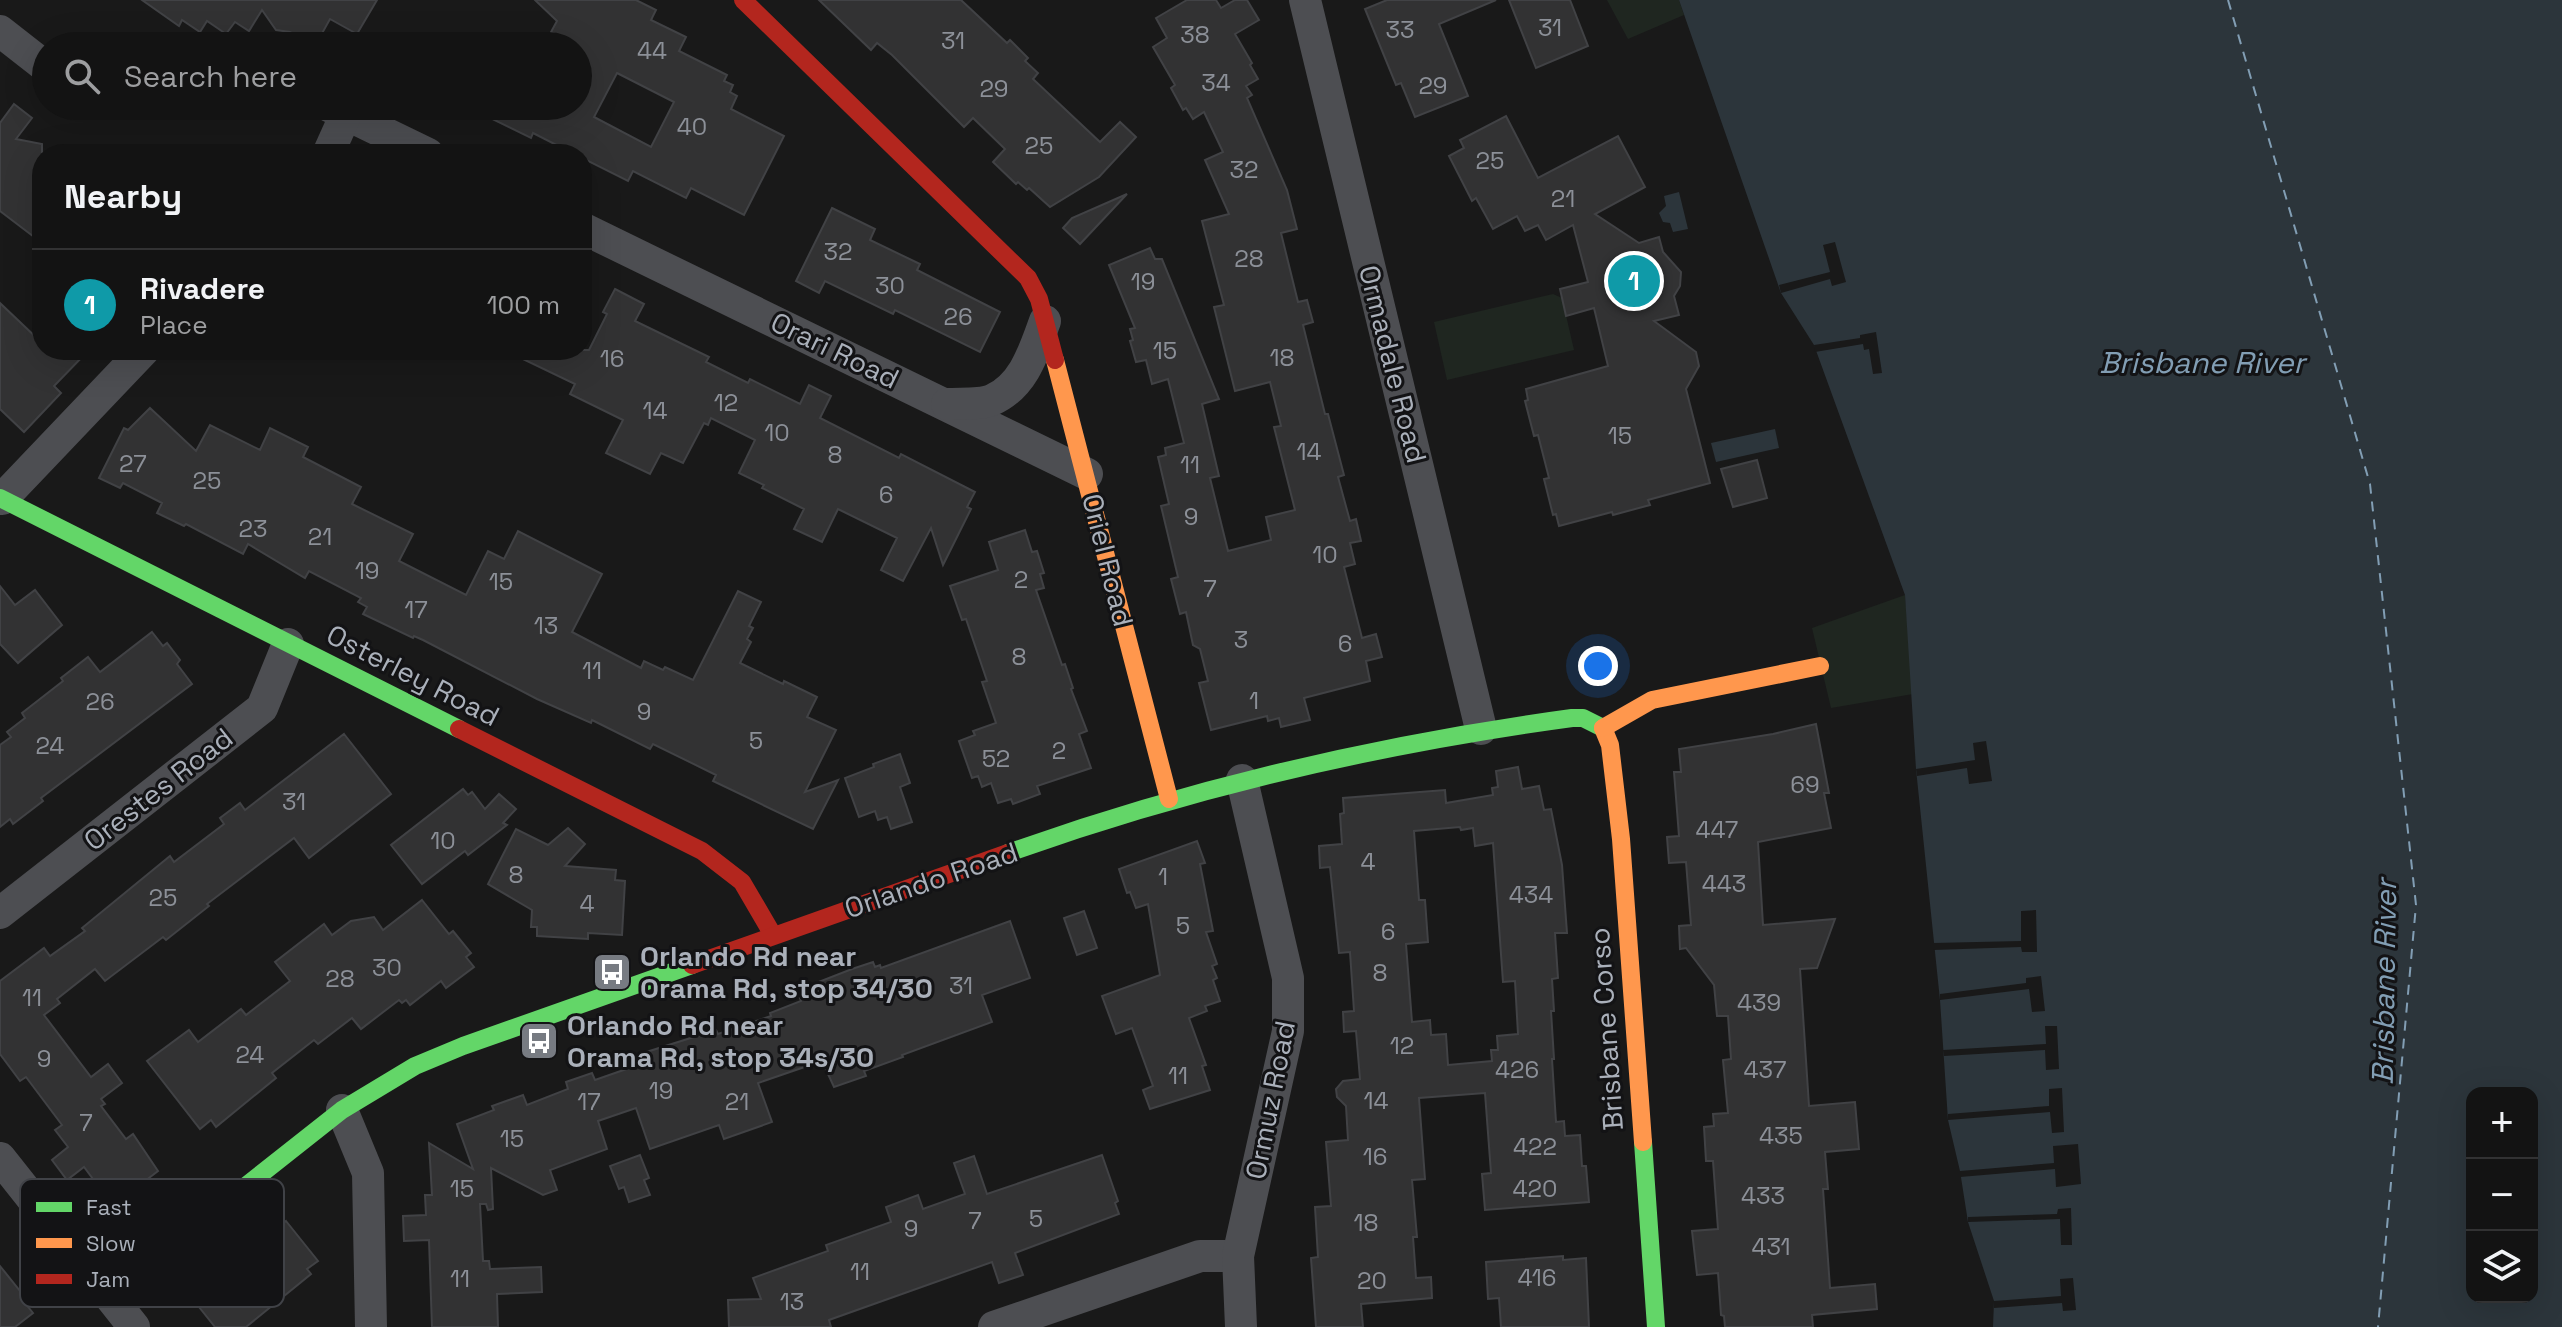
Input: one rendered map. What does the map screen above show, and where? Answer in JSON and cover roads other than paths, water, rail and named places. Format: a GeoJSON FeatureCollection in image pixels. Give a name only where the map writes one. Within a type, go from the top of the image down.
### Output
{"type":"FeatureCollection","features":[{"type":"Feature","properties":{"kind":"street","name":"Oriel Road"},"geometry":{"type":"LineString","coordinates":[[743,0],[1028,278],[1039,299],[1087,474],[1169,799]]}},
{"type":"Feature","properties":{"kind":"street","name":"Ormadale Road"},"geometry":{"type":"LineString","coordinates":[[1305,0],[1481,729]]}},
{"type":"Feature","properties":{"kind":"street"},"geometry":{"type":"LineString","coordinates":[[0,31],[32,56]]}},
{"type":"Feature","properties":{"kind":"street"},"geometry":{"type":"LineString","coordinates":[[330,144],[336,120]]}},
{"type":"Feature","properties":{"kind":"street"},"geometry":{"type":"LineString","coordinates":[[358,120],[408,144]]}},
{"type":"Feature","properties":{"kind":"street","name":"Orari Road"},"geometry":{"type":"LineString","coordinates":[[592,233],[1087,474]]}},
{"type":"Feature","properties":{"kind":"street"},"geometry":{"type":"LineString","coordinates":[[947,404],[990,401],[1014,385],[1032,358],[1045,321]]}},
{"type":"Feature","properties":{"kind":"street"},"geometry":{"type":"LineString","coordinates":[[1,498],[134,360]]}},
{"type":"Feature","properties":{"kind":"street","name":"Osterley Road"},"geometry":{"type":"LineString","coordinates":[[1,498],[702,851],[742,882],[773,935]]}},
{"type":"Feature","properties":{"kind":"street","name":"Orestes Road"},"geometry":{"type":"LineString","coordinates":[[0,913],[262,708],[288,644]]}},
{"type":"Feature","properties":{"kind":"street"},"geometry":{"type":"LineString","coordinates":[[1603,728],[1652,700],[1820,666]]}},
{"type":"Feature","properties":{"kind":"street","name":"Orlando Road"},"geometry":{"type":"LineString","coordinates":[[255,1179],[342,1110],[415,1066],[463,1046],[773,935],[1169,799],[1242,780],[1481,729],[1572,718],[1583,718],[1603,728]]}},
{"type":"Feature","properties":{"kind":"street","name":"Brisbane Corso"},"geometry":{"type":"LineString","coordinates":[[1603,728],[1611,750],[1621,839],[1656,1327]]}},
{"type":"Feature","properties":{"kind":"street","name":"Ormuz Road"},"geometry":{"type":"LineString","coordinates":[[1241,1327],[1238,1256],[1288,1031],[1288,978],[1242,780]]}},
{"type":"Feature","properties":{"kind":"street"},"geometry":{"type":"LineString","coordinates":[[342,1110],[368,1173],[371,1327]]}},
{"type":"Feature","properties":{"kind":"street"},"geometry":{"type":"LineString","coordinates":[[0,1158],[20,1183]]}},
{"type":"Feature","properties":{"kind":"street"},"geometry":{"type":"LineString","coordinates":[[994,1327],[1200,1256],[1238,1256]]}},
{"type":"Feature","properties":{"kind":"street"},"geometry":{"type":"LineString","coordinates":[[118,1307],[134,1327]]}},
{"type":"Feature","properties":{"kind":"water","name":"Brisbane River"},"geometry":{"type":"Polygon","coordinates":[[[1679,0],[2562,0],[2562,1327],[1993,1327],[1994,1301],[1968,1222],[1948,1120],[1940,1000],[1916,769],[1905,595],[1814,345],[1781,293],[1679,0]]]}},
{"type":"Feature","properties":{"kind":"water"},"geometry":{"type":"Polygon","coordinates":[[[1679,192],[1688,229],[1673,232],[1670,223],[1663,222],[1659,213],[1666,206],[1664,196],[1679,192]]]}},
{"type":"Feature","properties":{"kind":"water"},"geometry":{"type":"Polygon","coordinates":[[[1775,429],[1779,448],[1716,462],[1711,443],[1775,429]]]}},
{"type":"Feature","properties":{"kind":"place","name":"Rivadere"},"geometry":{"type":"Point","coordinates":[1634,281]}},
{"type":"Feature","properties":{"kind":"place","name":"Orlando Rd near Orama Rd, stop 34/30"},"geometry":{"type":"Point","coordinates":[612,972]}},
{"type":"Feature","properties":{"kind":"place","name":"Orlando Rd near Orama Rd, stop 34s/30"},"geometry":{"type":"Point","coordinates":[539,1041]}}]}
